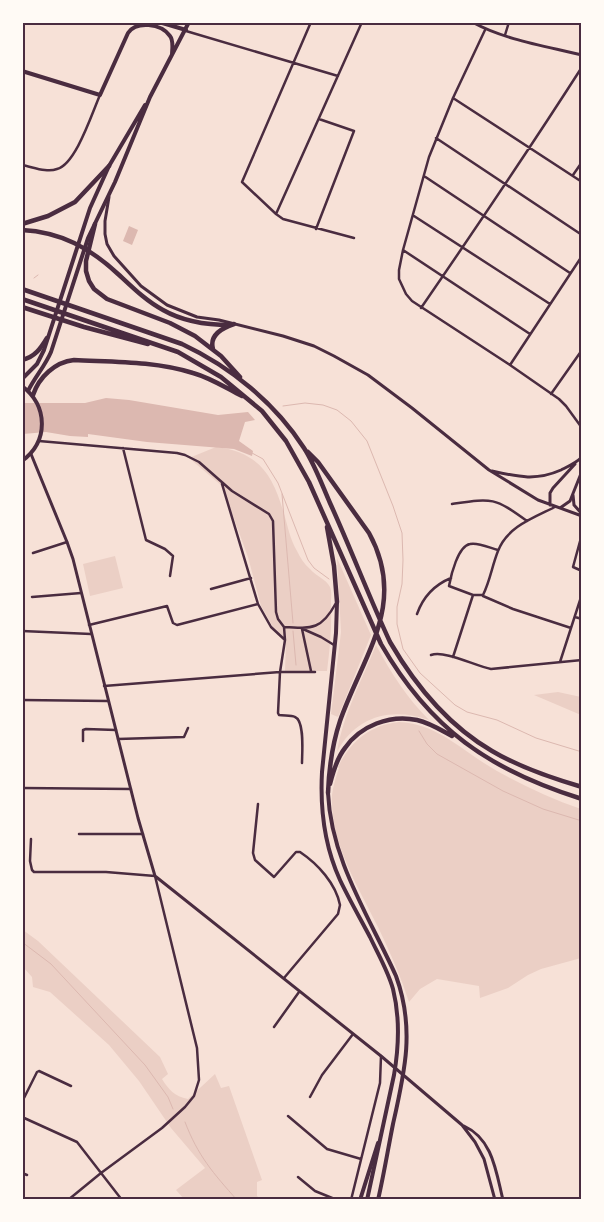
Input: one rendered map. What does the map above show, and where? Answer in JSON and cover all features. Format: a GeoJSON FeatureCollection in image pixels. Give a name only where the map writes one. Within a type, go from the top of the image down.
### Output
{"type":"FeatureCollection","features":[{"type":"Feature","properties":{"kind":"highway"},"geometry":{"type":"LineString","coordinates":[[22,224],[48,216],[75,202],[109,166]]}},
{"type":"Feature","properties":{"kind":"highway"},"geometry":{"type":"LineString","coordinates":[[95,224],[86,261],[86,271],[94,289],[107,299],[185,330],[213,350],[270,406],[318,462],[372,539],[383,566],[385,594],[382,616],[335,738],[329,773],[328,793]]}},
{"type":"Feature","properties":{"kind":"highway"},"geometry":{"type":"LineString","coordinates":[[22,230],[32,230],[60,236],[88,249],[133,289],[153,304],[179,318],[206,324],[234,324]]}},
{"type":"Feature","properties":{"kind":"highway"},"geometry":{"type":"LineString","coordinates":[[22,289],[182,344],[205,356],[247,384]]}},
{"type":"Feature","properties":{"kind":"highway"},"geometry":{"type":"LineString","coordinates":[[22,299],[162,346],[192,359],[221,377],[250,400],[276,428],[295,454],[326,518],[370,621],[393,665],[421,703],[458,738],[487,759],[541,786],[582,800]]}},
{"type":"Feature","properties":{"kind":"highway"},"geometry":{"type":"LineString","coordinates":[[22,307],[133,341],[162,346]]}},
{"type":"Feature","properties":{"kind":"highway"},"geometry":{"type":"LineString","coordinates":[[213,350],[211,346],[214,336],[222,329],[234,324]]}},
{"type":"Feature","properties":{"kind":"highway"},"geometry":{"type":"LineString","coordinates":[[22,360],[39,350],[47,338]]}},
{"type":"Feature","properties":{"kind":"highway"},"geometry":{"type":"LineString","coordinates":[[35,398],[39,383],[50,370],[58,364],[74,360],[144,363],[177,369],[214,381],[250,400]]}},
{"type":"Feature","properties":{"kind":"highway"},"geometry":{"type":"LineString","coordinates":[[305,449],[339,522],[390,642],[425,692],[465,732],[492,751],[528,768],[582,788]]}},
{"type":"Feature","properties":{"kind":"highway"},"geometry":{"type":"LineString","coordinates":[[326,518],[334,566],[337,602]]}},
{"type":"Feature","properties":{"kind":"highway"},"geometry":{"type":"LineString","coordinates":[[328,793],[336,766],[344,748],[357,735],[376,723],[398,719],[418,720],[458,738]]}},
{"type":"Feature","properties":{"kind":"main road"},"geometry":{"type":"LineString","coordinates":[[159,22],[186,30]]}},
{"type":"Feature","properties":{"kind":"main road"},"geometry":{"type":"LineString","coordinates":[[22,380],[37,364],[44,350],[90,208],[109,166],[150,97],[189,22]]}},
{"type":"Feature","properties":{"kind":"main road"},"geometry":{"type":"LineString","coordinates":[[130,23],[132,28]]}},
{"type":"Feature","properties":{"kind":"main road"},"geometry":{"type":"LineString","coordinates":[[22,72],[100,96],[126,38],[132,28],[139,25],[167,32],[171,37],[171,58]]}},
{"type":"Feature","properties":{"kind":"main road"},"geometry":{"type":"LineString","coordinates":[[28,391],[47,361],[82,253],[150,97]]}},
{"type":"Feature","properties":{"kind":"main road"},"geometry":{"type":"LineString","coordinates":[[22,386],[35,398],[42,415],[39,441],[31,454],[22,461]]}},
{"type":"Feature","properties":{"kind":"main road"},"geometry":{"type":"LineString","coordinates":[[337,602],[335,645],[322,772],[321,807],[326,839],[339,878],[390,978],[397,1005],[397,1059],[367,1200]]}},
{"type":"Feature","properties":{"kind":"main road"},"geometry":{"type":"LineString","coordinates":[[328,793],[330,819],[339,853],[400,986],[408,1032],[405,1070],[378,1200]]}},
{"type":"Feature","properties":{"kind":"main road"},"geometry":{"type":"LineString","coordinates":[[360,1200],[384,1122]]}},
{"type":"Feature","properties":{"kind":"main road"},"geometry":{"type":"LineString","coordinates":[[373,1178],[382,1181]]}},
{"type":"Feature","properties":{"kind":"street"},"geometry":{"type":"LineString","coordinates":[[311,22],[242,182],[276,214],[294,223],[354,238]]}},
{"type":"Feature","properties":{"kind":"street"},"geometry":{"type":"LineString","coordinates":[[276,214],[362,22]]}},
{"type":"Feature","properties":{"kind":"street"},"geometry":{"type":"LineString","coordinates":[[472,22],[485,30],[504,36],[582,55]]}},
{"type":"Feature","properties":{"kind":"street"},"geometry":{"type":"LineString","coordinates":[[504,36],[509,22]]}},
{"type":"Feature","properties":{"kind":"street"},"geometry":{"type":"LineString","coordinates":[[186,30],[338,76]]}},
{"type":"Feature","properties":{"kind":"street"},"geometry":{"type":"LineString","coordinates":[[485,30],[453,98],[429,157],[403,250],[399,270],[402,287],[412,301],[421,308],[552,394],[566,406],[582,428]]}},
{"type":"Feature","properties":{"kind":"street"},"geometry":{"type":"LineString","coordinates":[[421,308],[462,246],[485,216],[582,67]]}},
{"type":"Feature","properties":{"kind":"street"},"geometry":{"type":"LineString","coordinates":[[22,164],[56,170],[69,162],[100,96]]}},
{"type":"Feature","properties":{"kind":"street"},"geometry":{"type":"LineString","coordinates":[[453,98],[582,182]]}},
{"type":"Feature","properties":{"kind":"street"},"geometry":{"type":"LineString","coordinates":[[316,228],[354,131],[318,119]]}},
{"type":"Feature","properties":{"kind":"street"},"geometry":{"type":"LineString","coordinates":[[436,138],[582,235]]}},
{"type":"Feature","properties":{"kind":"street"},"geometry":{"type":"LineString","coordinates":[[572,176],[582,162]]}},
{"type":"Feature","properties":{"kind":"street"},"geometry":{"type":"LineString","coordinates":[[424,176],[570,273]]}},
{"type":"Feature","properties":{"kind":"street"},"geometry":{"type":"LineString","coordinates":[[109,194],[105,221],[107,244],[125,270],[141,286],[167,305],[197,317],[219,320],[299,341],[334,356],[360,370],[412,408],[489,470],[538,500],[582,515]]}},
{"type":"Feature","properties":{"kind":"street"},"geometry":{"type":"LineString","coordinates":[[414,216],[550,304]]}},
{"type":"Feature","properties":{"kind":"street"},"geometry":{"type":"LineString","coordinates":[[403,250],[530,334]]}},
{"type":"Feature","properties":{"kind":"street"},"geometry":{"type":"LineString","coordinates":[[510,365],[582,256]]}},
{"type":"Feature","properties":{"kind":"street"},"geometry":{"type":"LineString","coordinates":[[552,394],[582,350]]}},
{"type":"Feature","properties":{"kind":"street"},"geometry":{"type":"LineString","coordinates":[[39,441],[185,455],[199,462],[222,483],[269,514],[273,521],[276,612],[278,619],[284,627],[286,640],[280,672],[278,714],[298,719],[302,736],[302,763]]}},
{"type":"Feature","properties":{"kind":"street"},"geometry":{"type":"LineString","coordinates":[[123,448],[146,540],[165,549],[173,556],[170,576]]}},
{"type":"Feature","properties":{"kind":"street"},"geometry":{"type":"LineString","coordinates":[[31,454],[67,542],[81,593],[155,876],[196,1048],[199,1080],[194,1096],[175,1118],[68,1200]]}},
{"type":"Feature","properties":{"kind":"street"},"geometry":{"type":"LineString","coordinates":[[550,505],[550,493],[553,488],[582,457]]}},
{"type":"Feature","properties":{"kind":"street"},"geometry":{"type":"LineString","coordinates":[[489,470],[525,478],[535,478],[555,472],[578,461]]}},
{"type":"Feature","properties":{"kind":"street"},"geometry":{"type":"LineString","coordinates":[[560,509],[570,500],[582,471]]}},
{"type":"Feature","properties":{"kind":"street"},"geometry":{"type":"LineString","coordinates":[[222,483],[258,604],[271,627],[286,640]]}},
{"type":"Feature","properties":{"kind":"street"},"geometry":{"type":"LineString","coordinates":[[573,491],[574,505],[582,515]]}},
{"type":"Feature","properties":{"kind":"street"},"geometry":{"type":"LineString","coordinates":[[452,504],[481,499],[495,501],[528,521]]}},
{"type":"Feature","properties":{"kind":"street"},"geometry":{"type":"LineString","coordinates":[[483,595],[498,550],[511,531],[555,507]]}},
{"type":"Feature","properties":{"kind":"street"},"geometry":{"type":"LineString","coordinates":[[582,534],[573,567],[582,571]]}},
{"type":"Feature","properties":{"kind":"street"},"geometry":{"type":"LineString","coordinates":[[33,553],[67,542]]}},
{"type":"Feature","properties":{"kind":"street"},"geometry":{"type":"LineString","coordinates":[[498,550],[476,544],[464,546],[460,552],[450,586],[473,595],[483,595],[513,609],[571,628]]}},
{"type":"Feature","properties":{"kind":"street"},"geometry":{"type":"LineString","coordinates":[[210,589],[251,578]]}},
{"type":"Feature","properties":{"kind":"street"},"geometry":{"type":"LineString","coordinates":[[416,614],[426,596],[442,582],[451,578]]}},
{"type":"Feature","properties":{"kind":"street"},"geometry":{"type":"LineString","coordinates":[[32,597],[81,593]]}},
{"type":"Feature","properties":{"kind":"street"},"geometry":{"type":"LineString","coordinates":[[560,662],[582,594]]}},
{"type":"Feature","properties":{"kind":"street"},"geometry":{"type":"LineString","coordinates":[[453,658],[473,595]]}},
{"type":"Feature","properties":{"kind":"street"},"geometry":{"type":"LineString","coordinates":[[284,627],[302,628],[322,623],[328,618],[337,602]]}},
{"type":"Feature","properties":{"kind":"street"},"geometry":{"type":"LineString","coordinates":[[89,625],[167,606],[173,624],[177,625],[258,604]]}},
{"type":"Feature","properties":{"kind":"street"},"geometry":{"type":"LineString","coordinates":[[574,617],[582,619]]}},
{"type":"Feature","properties":{"kind":"street"},"geometry":{"type":"LineString","coordinates":[[302,628],[335,645]]}},
{"type":"Feature","properties":{"kind":"street"},"geometry":{"type":"LineString","coordinates":[[104,686],[280,672],[313,672],[302,628]]}},
{"type":"Feature","properties":{"kind":"street"},"geometry":{"type":"LineString","coordinates":[[22,632],[91,634]]}},
{"type":"Feature","properties":{"kind":"street"},"geometry":{"type":"LineString","coordinates":[[431,655],[434,653],[490,669],[582,660]]}},
{"type":"Feature","properties":{"kind":"street"},"geometry":{"type":"LineString","coordinates":[[22,700],[109,700]]}},
{"type":"Feature","properties":{"kind":"street"},"geometry":{"type":"LineString","coordinates":[[118,738],[184,737],[188,728]]}},
{"type":"Feature","properties":{"kind":"street"},"geometry":{"type":"LineString","coordinates":[[83,741],[83,730],[86,729],[116,730]]}},
{"type":"Feature","properties":{"kind":"street"},"geometry":{"type":"LineString","coordinates":[[22,788],[132,789]]}},
{"type":"Feature","properties":{"kind":"street"},"geometry":{"type":"LineString","coordinates":[[258,804],[253,853],[255,860],[274,876],[296,852],[300,852],[317,866],[327,878],[340,905],[338,914],[283,979]]}},
{"type":"Feature","properties":{"kind":"street"},"geometry":{"type":"LineString","coordinates":[[79,834],[143,834]]}},
{"type":"Feature","properties":{"kind":"street"},"geometry":{"type":"LineString","coordinates":[[31,840],[30,861],[34,872],[106,872],[155,876],[381,1056],[462,1125],[476,1133],[488,1147],[503,1200]]}},
{"type":"Feature","properties":{"kind":"street"},"geometry":{"type":"LineString","coordinates":[[274,1027],[299,992]]}},
{"type":"Feature","properties":{"kind":"street"},"geometry":{"type":"LineString","coordinates":[[310,1097],[322,1076],[353,1034]]}},
{"type":"Feature","properties":{"kind":"street"},"geometry":{"type":"LineString","coordinates":[[351,1200],[380,1083],[381,1056]]}},
{"type":"Feature","properties":{"kind":"street"},"geometry":{"type":"LineString","coordinates":[[22,1102],[39,1071],[71,1086]]}},
{"type":"Feature","properties":{"kind":"street"},"geometry":{"type":"LineString","coordinates":[[288,1116],[327,1149],[361,1159]]}},
{"type":"Feature","properties":{"kind":"street"},"geometry":{"type":"LineString","coordinates":[[22,1117],[77,1142],[122,1200]]}},
{"type":"Feature","properties":{"kind":"street"},"geometry":{"type":"LineString","coordinates":[[462,1125],[482,1154],[496,1200]]}},
{"type":"Feature","properties":{"kind":"street"},"geometry":{"type":"LineString","coordinates":[[22,1173],[27,1175]]}},
{"type":"Feature","properties":{"kind":"street"},"geometry":{"type":"LineString","coordinates":[[298,1178],[315,1191],[337,1200]]}},
{"type":"Feature","properties":{"kind":"shaded area"},"geometry":{"type":"Polygon","coordinates":[[[129,226],[138,230],[132,245],[123,241],[129,226]]]}},
{"type":"Feature","properties":{"kind":"shaded area"},"geometry":{"type":"Polygon","coordinates":[[[106,398],[218,415],[248,412],[255,420],[245,422],[239,441],[253,451],[252,456],[234,449],[147,442],[88,434],[88,437],[46,432],[23,434],[23,403],[85,403],[106,398]]]}},
{"type":"Feature","properties":{"kind":"shaded area"},"geometry":{"type":"Polygon","coordinates":[[[216,447],[243,454],[254,460],[262,468],[275,488],[299,556],[330,587],[331,628],[327,671],[285,671],[286,642],[273,627],[261,606],[248,557],[222,486],[189,458],[216,447]]]}},
{"type":"Feature","properties":{"kind":"shaded area"},"geometry":{"type":"Polygon","coordinates":[[[115,556],[123,588],[90,596],[83,564],[115,556]]]}},
{"type":"Feature","properties":{"kind":"shaded area"},"geometry":{"type":"Polygon","coordinates":[[[337,558],[371,635],[338,717],[331,714],[341,632],[337,558]]]}},
{"type":"Feature","properties":{"kind":"shaded area"},"geometry":{"type":"Polygon","coordinates":[[[376,645],[400,685],[429,720],[401,714],[376,718],[354,730],[337,752],[348,711],[376,645]]]}},
{"type":"Feature","properties":{"kind":"shaded area"},"geometry":{"type":"Polygon","coordinates":[[[558,692],[581,697],[581,715],[534,695],[558,692]]]}},
{"type":"Feature","properties":{"kind":"shaded area"},"geometry":{"type":"Polygon","coordinates":[[[399,722],[413,724],[439,733],[507,777],[549,797],[581,809],[581,958],[541,969],[508,988],[480,998],[479,986],[437,979],[420,989],[409,1002],[387,946],[354,880],[340,847],[333,813],[332,795],[338,767],[355,742],[370,731],[399,722]]]}},
{"type":"Feature","properties":{"kind":"shaded area"},"geometry":{"type":"Polygon","coordinates":[[[23,930],[38,941],[160,1057],[168,1074],[162,1079],[172,1092],[188,1099],[215,1074],[221,1088],[229,1086],[262,1180],[257,1182],[257,1196],[260,1199],[184,1199],[176,1190],[205,1168],[171,1128],[139,1081],[109,1045],[50,992],[33,987],[32,977],[23,967],[23,930]]]}},
{"type":"Feature","properties":{"kind":"waterway"},"geometry":{"type":"LineString","coordinates":[[34,278],[38,275]]}},
{"type":"Feature","properties":{"kind":"waterway"},"geometry":{"type":"LineString","coordinates":[[283,406],[305,403],[323,405],[337,410],[351,421],[367,441],[402,533],[402,584],[397,607],[397,624],[403,649],[420,673],[455,705],[467,712],[497,720],[536,738],[582,752]]}},
{"type":"Feature","properties":{"kind":"waterway"},"geometry":{"type":"LineString","coordinates":[[252,453],[263,459],[278,483],[308,560],[314,568],[329,579]]}},
{"type":"Feature","properties":{"kind":"waterway"},"geometry":{"type":"LineString","coordinates":[[282,494],[293,623]]}},
{"type":"Feature","properties":{"kind":"waterway"},"geometry":{"type":"LineString","coordinates":[[293,631],[296,665]]}},
{"type":"Feature","properties":{"kind":"waterway"},"geometry":{"type":"LineString","coordinates":[[419,731],[427,744],[437,754],[503,791],[543,809],[582,821]]}},
{"type":"Feature","properties":{"kind":"waterway"},"geometry":{"type":"LineString","coordinates":[[22,942],[51,964],[145,1065],[168,1097],[173,1109]]}},
{"type":"Feature","properties":{"kind":"waterway"},"geometry":{"type":"LineString","coordinates":[[185,1122],[195,1145],[207,1164],[237,1200]]}}]}
